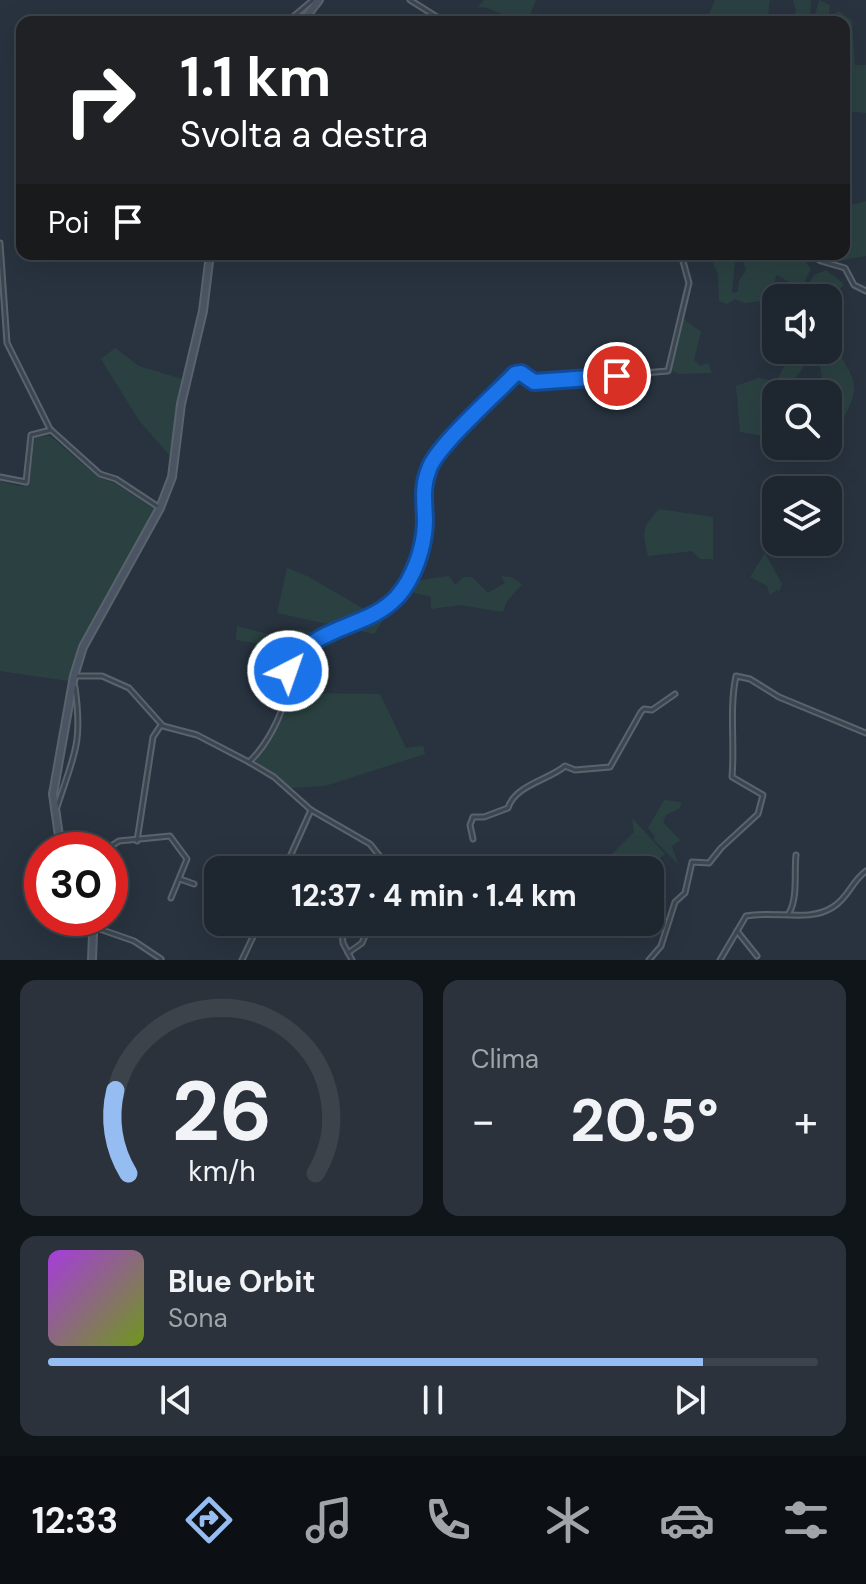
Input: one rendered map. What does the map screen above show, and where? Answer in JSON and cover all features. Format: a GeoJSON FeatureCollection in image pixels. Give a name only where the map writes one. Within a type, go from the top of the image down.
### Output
{"type":"FeatureCollection","features":[{"type":"Feature","properties":{"kind":"main road"},"geometry":{"type":"LineString","coordinates":[[307,16],[319,0]]}},
{"type":"Feature","properties":{"kind":"main road"},"geometry":{"type":"LineString","coordinates":[[59,832],[56,804],[74,678],[83,647],[160,508],[172,477],[181,404],[198,336],[209,260]]}},
{"type":"Feature","properties":{"kind":"main road"},"geometry":{"type":"LineString","coordinates":[[92,960],[93,936]]}},
{"type":"Feature","properties":{"kind":"street"},"geometry":{"type":"LineString","coordinates":[[294,16],[313,0]]}},
{"type":"Feature","properties":{"kind":"street"},"geometry":{"type":"LineString","coordinates":[[410,0],[435,16]]}},
{"type":"Feature","properties":{"kind":"street"},"geometry":{"type":"LineString","coordinates":[[0,243],[7,343],[51,430],[100,474],[116,479],[160,508]]}},
{"type":"Feature","properties":{"kind":"street"},"geometry":{"type":"LineString","coordinates":[[249,762],[260,751],[275,722],[283,701],[288,671],[302,649],[372,614],[396,598],[422,549],[425,518],[422,491],[436,453],[515,374],[521,373],[534,382],[668,371],[689,283],[683,260]]}},
{"type":"Feature","properties":{"kind":"street"},"geometry":{"type":"LineString","coordinates":[[819,260],[845,268],[854,285],[866,291]]}},
{"type":"Feature","properties":{"kind":"street"},"geometry":{"type":"LineString","coordinates":[[0,477],[26,482],[31,435],[51,430]]}},
{"type":"Feature","properties":{"kind":"street"},"geometry":{"type":"LineString","coordinates":[[56,804],[73,767],[80,736],[74,678],[102,676],[129,688],[161,725],[197,735],[249,762],[274,777],[311,810],[370,844],[380,856]]}},
{"type":"Feature","properties":{"kind":"street"},"geometry":{"type":"LineString","coordinates":[[649,960],[661,946],[675,902],[685,893],[692,862],[709,863],[759,811],[763,795],[732,777],[735,748],[731,711],[736,676],[750,679],[779,697],[866,733]]}},
{"type":"Feature","properties":{"kind":"street"},"geometry":{"type":"LineString","coordinates":[[473,839],[470,825],[473,817],[484,817],[508,808],[510,801],[531,783],[556,774],[565,766],[575,770],[610,767],[641,712],[652,710],[675,694]]}},
{"type":"Feature","properties":{"kind":"street"},"geometry":{"type":"LineString","coordinates":[[137,841],[153,737],[161,725]]}},
{"type":"Feature","properties":{"kind":"street"},"geometry":{"type":"LineString","coordinates":[[290,856],[311,810]]}},
{"type":"Feature","properties":{"kind":"street"},"geometry":{"type":"LineString","coordinates":[[128,841],[170,836],[187,859],[171,898]]}},
{"type":"Feature","properties":{"kind":"street"},"geometry":{"type":"LineString","coordinates":[[788,914],[795,903],[793,883],[796,855]]}},
{"type":"Feature","properties":{"kind":"street"},"geometry":{"type":"LineString","coordinates":[[720,960],[746,916],[769,912],[798,917],[832,909],[848,895],[853,881],[866,871]]}},
{"type":"Feature","properties":{"kind":"street"},"geometry":{"type":"LineString","coordinates":[[180,879],[194,884]]}},
{"type":"Feature","properties":{"kind":"street"},"geometry":{"type":"LineString","coordinates":[[737,931],[757,956]]}},
{"type":"Feature","properties":{"kind":"street"},"geometry":{"type":"LineString","coordinates":[[120,936],[134,941],[161,959]]}},
{"type":"Feature","properties":{"kind":"street"},"geometry":{"type":"LineString","coordinates":[[242,960],[254,936]]}},
{"type":"Feature","properties":{"kind":"street"},"geometry":{"type":"LineString","coordinates":[[342,936],[351,960]]}},
{"type":"Feature","properties":{"kind":"street"},"geometry":{"type":"LineString","coordinates":[[348,953],[362,943],[365,936]]}},
{"type":"Feature","properties":{"kind":"green space"},"geometry":{"type":"Polygon","coordinates":[[[484,0],[536,0],[529,16],[506,16],[478,7],[484,0]]]}},
{"type":"Feature","properties":{"kind":"green space"},"geometry":{"type":"Polygon","coordinates":[[[715,0],[770,0],[768,16],[704,16],[709,14],[715,0]]]}},
{"type":"Feature","properties":{"kind":"green space"},"geometry":{"type":"Polygon","coordinates":[[[793,0],[811,0],[812,16],[794,16],[796,11],[793,0]]]}},
{"type":"Feature","properties":{"kind":"green space"},"geometry":{"type":"Polygon","coordinates":[[[819,0],[830,5],[829,16],[815,16],[819,0]]]}},
{"type":"Feature","properties":{"kind":"green space"},"geometry":{"type":"Polygon","coordinates":[[[850,19],[855,65],[866,65],[866,113],[850,112],[850,19]]]}},
{"type":"Feature","properties":{"kind":"green space"},"geometry":{"type":"Polygon","coordinates":[[[866,201],[866,256],[850,259],[850,205],[866,201]]]}},
{"type":"Feature","properties":{"kind":"green space"},"geometry":{"type":"Polygon","coordinates":[[[711,260],[735,260],[732,293],[738,292],[739,281],[746,270],[742,260],[804,260],[811,269],[804,284],[792,284],[777,275],[773,284],[762,284],[762,301],[745,303],[735,299],[727,304],[719,301],[718,274],[711,260]]]}},
{"type":"Feature","properties":{"kind":"green space"},"geometry":{"type":"Polygon","coordinates":[[[826,270],[844,284],[809,284],[814,275],[826,270]]]}},
{"type":"Feature","properties":{"kind":"green space"},"geometry":{"type":"Polygon","coordinates":[[[681,317],[701,332],[694,360],[700,366],[708,363],[712,373],[679,374],[671,370],[681,317]]]}},
{"type":"Feature","properties":{"kind":"green space"},"geometry":{"type":"Polygon","coordinates":[[[115,348],[139,366],[182,379],[170,456],[138,419],[101,359],[115,348]]]}},
{"type":"Feature","properties":{"kind":"green space"},"geometry":{"type":"Polygon","coordinates":[[[842,357],[854,387],[842,421],[842,380],[822,380],[820,364],[842,364],[842,357]]]}},
{"type":"Feature","properties":{"kind":"green space"},"geometry":{"type":"Polygon","coordinates":[[[785,364],[805,364],[794,380],[777,380],[785,364]]]}},
{"type":"Feature","properties":{"kind":"green space"},"geometry":{"type":"Polygon","coordinates":[[[758,378],[771,380],[762,380],[762,436],[740,432],[736,386],[758,378]]]}},
{"type":"Feature","properties":{"kind":"green space"},"geometry":{"type":"Polygon","coordinates":[[[50,436],[98,477],[114,483],[155,509],[80,644],[68,681],[0,671],[0,481],[18,486],[28,485],[35,437],[50,436]]]}},
{"type":"Feature","properties":{"kind":"green space"},"geometry":{"type":"Polygon","coordinates":[[[659,509],[713,517],[713,559],[700,559],[692,551],[648,556],[644,531],[659,509]]]}},
{"type":"Feature","properties":{"kind":"green space"},"geometry":{"type":"Polygon","coordinates":[[[763,556],[767,556],[782,584],[779,592],[777,590],[770,595],[767,586],[750,577],[763,556]]]}},
{"type":"Feature","properties":{"kind":"green space"},"geometry":{"type":"Polygon","coordinates":[[[287,568],[307,576],[383,620],[374,634],[277,613],[287,568]]]}},
{"type":"Feature","properties":{"kind":"green space"},"geometry":{"type":"Polygon","coordinates":[[[449,576],[455,585],[464,577],[472,577],[488,593],[505,583],[501,576],[511,577],[522,584],[507,601],[503,612],[461,605],[431,609],[431,597],[412,592],[413,581],[449,576]]]}},
{"type":"Feature","properties":{"kind":"green space"},"geometry":{"type":"Polygon","coordinates":[[[237,626],[268,634],[300,629],[319,634],[297,650],[236,640],[237,626]]]}},
{"type":"Feature","properties":{"kind":"green space"},"geometry":{"type":"Polygon","coordinates":[[[290,693],[380,694],[406,748],[423,746],[425,754],[325,786],[291,788],[255,761],[270,741],[290,693]]]}},
{"type":"Feature","properties":{"kind":"green space"},"geometry":{"type":"Polygon","coordinates":[[[664,800],[681,802],[680,808],[666,815],[663,822],[680,840],[672,846],[678,864],[653,839],[655,836],[648,828],[664,800]]]}},
{"type":"Feature","properties":{"kind":"green space"},"geometry":{"type":"Polygon","coordinates":[[[632,818],[665,854],[610,856],[634,832],[632,818]]]}},
{"type":"Feature","properties":{"kind":"route"},"geometry":{"type":"LineString","coordinates":[[288,671],[302,649],[344,625],[372,614],[396,598],[422,549],[425,518],[422,491],[436,453],[515,374],[521,373],[534,382],[617,376]]}}]}
